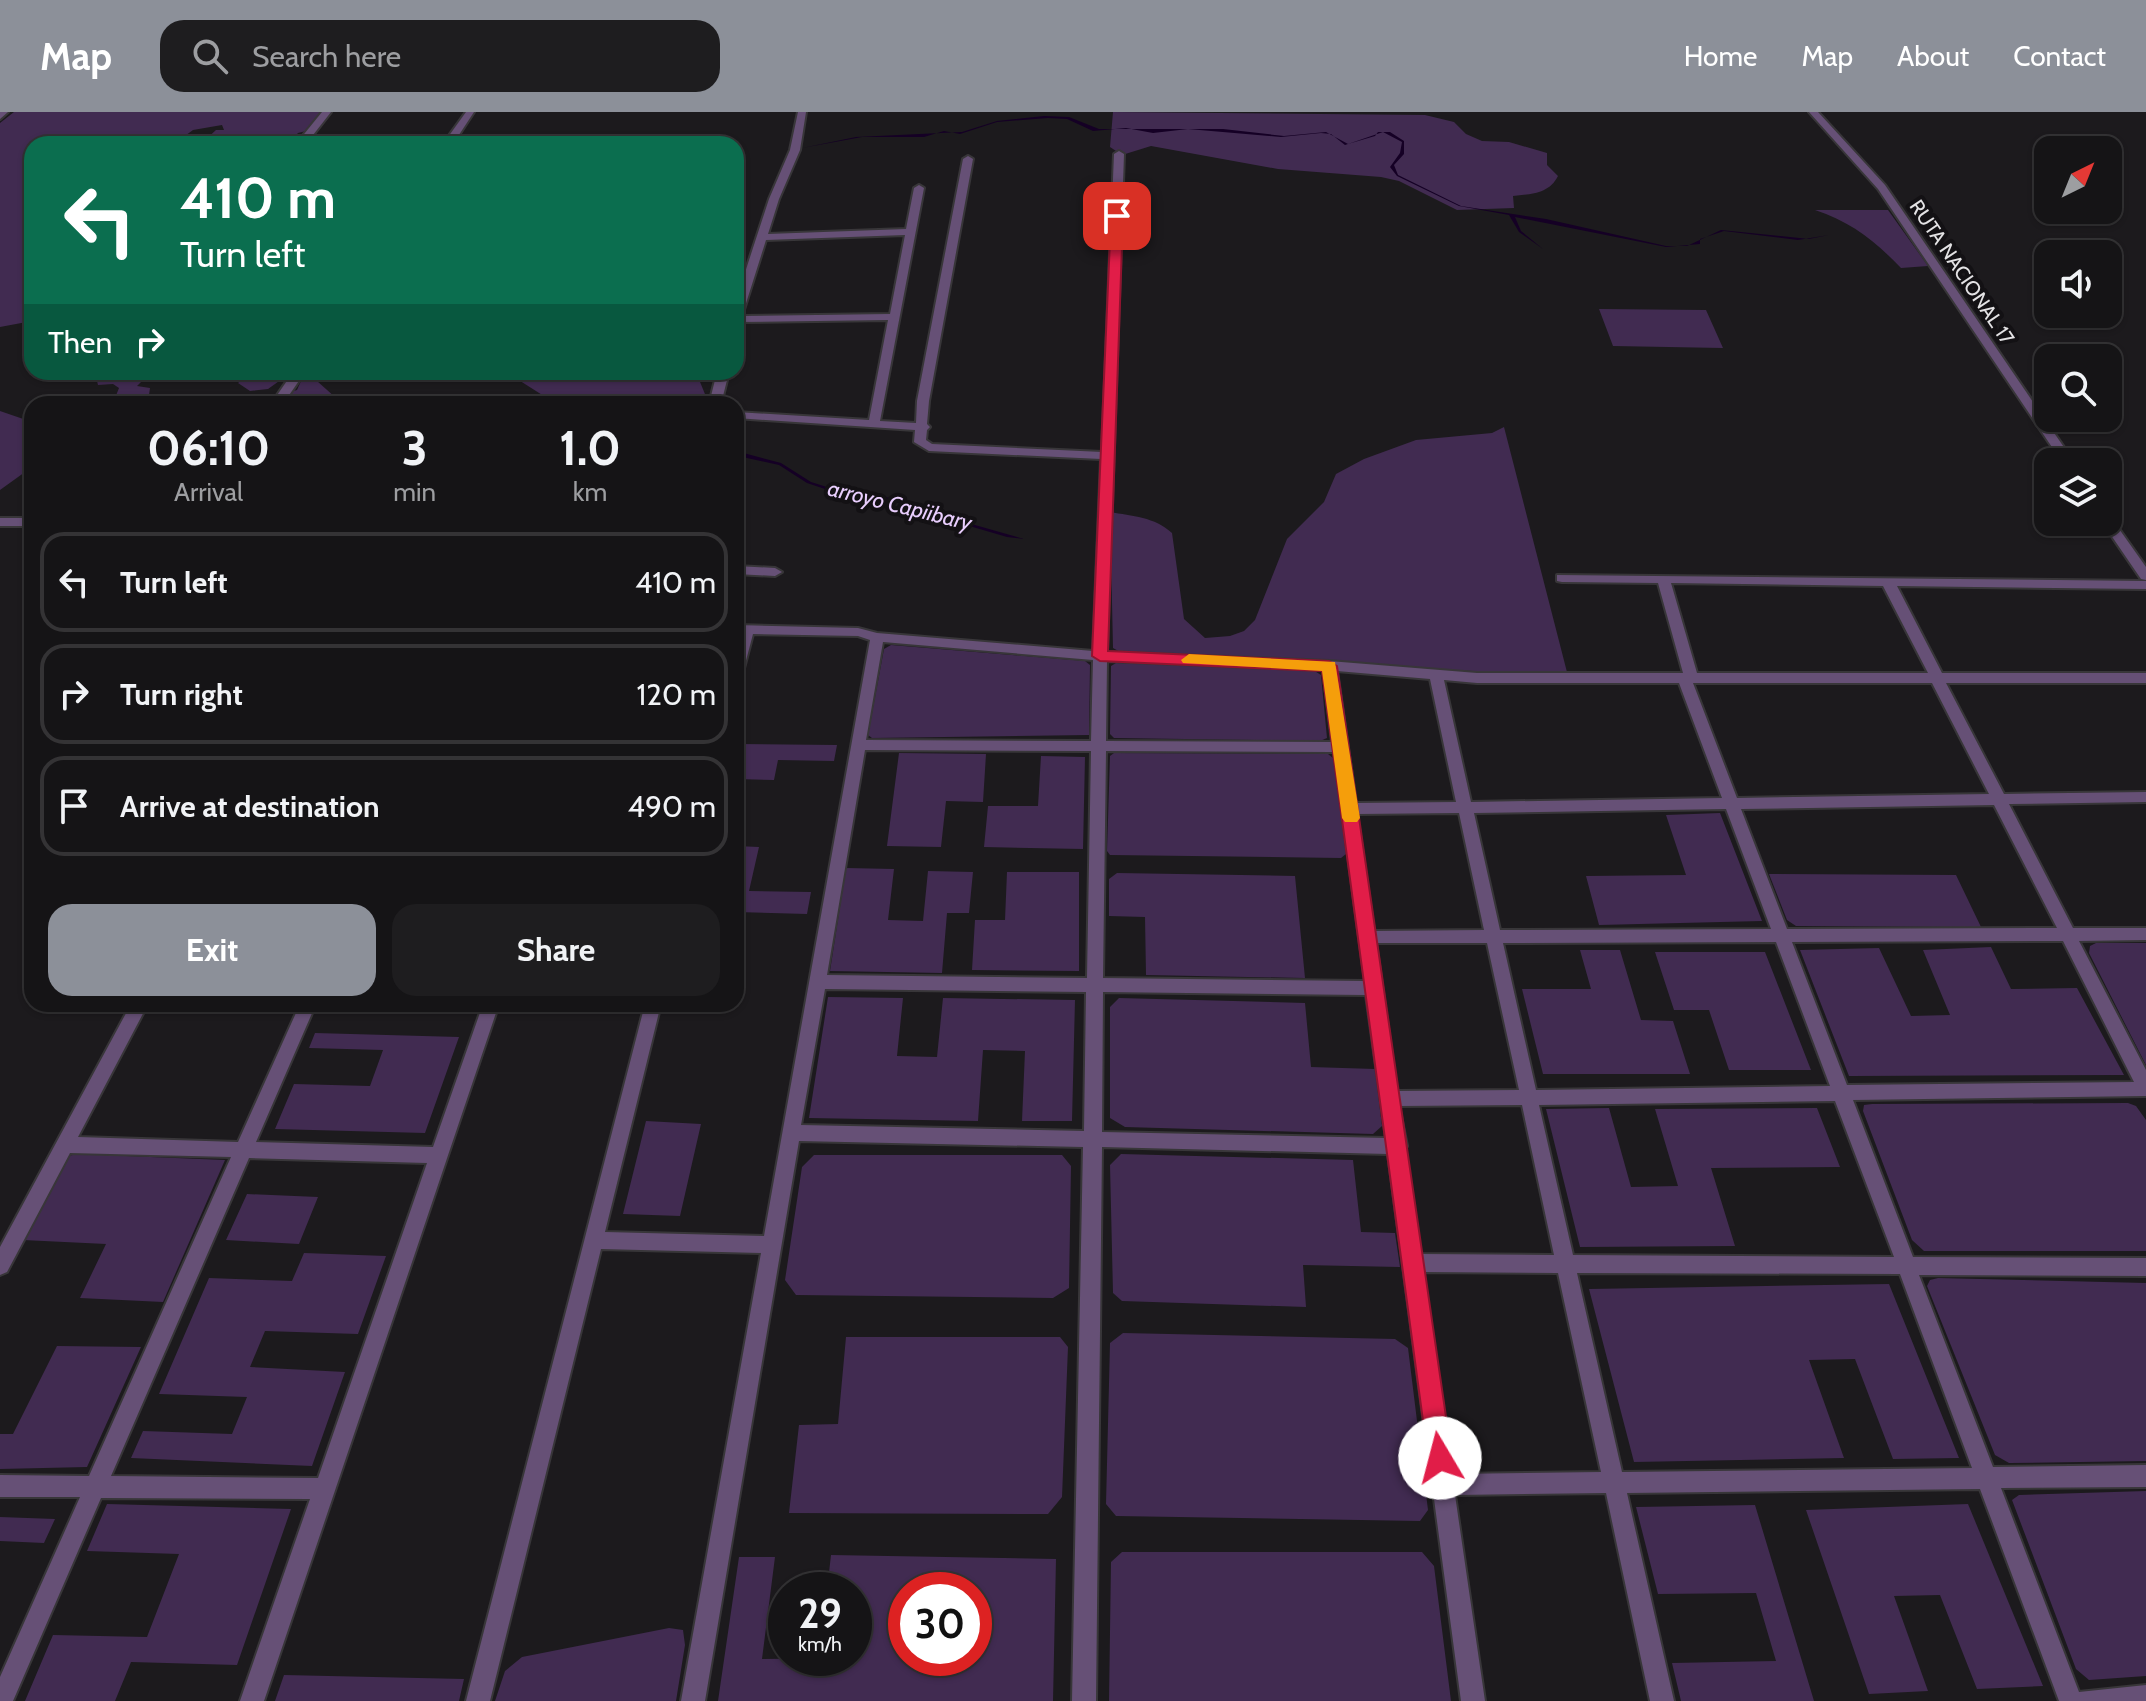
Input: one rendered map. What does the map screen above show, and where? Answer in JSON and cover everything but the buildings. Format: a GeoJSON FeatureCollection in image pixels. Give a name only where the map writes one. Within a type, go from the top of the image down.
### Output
{"type":"FeatureCollection","features":[{"type":"Feature","properties":{"kind":"street"},"geometry":{"type":"LineString","coordinates":[[308,136],[327,112]]}},
{"type":"Feature","properties":{"kind":"street"},"geometry":{"type":"LineString","coordinates":[[454,136],[470,112]]}},
{"type":"Feature","properties":{"kind":"street"},"geometry":{"type":"LineString","coordinates":[[744,293],[795,146],[802,112]]}},
{"type":"Feature","properties":{"kind":"street","name":"RUTA NACIONAL 17"},"geometry":{"type":"LineString","coordinates":[[1813,112],[1882,187],[2059,448]]}},
{"type":"Feature","properties":{"kind":"street"},"geometry":{"type":"LineString","coordinates":[[1084,1701],[1100,656],[1119,154]]}},
{"type":"Feature","properties":{"kind":"street"},"geometry":{"type":"LineString","coordinates":[[968,159],[923,401],[924,427],[920,442],[929,447],[1108,456]]}},
{"type":"Feature","properties":{"kind":"street"},"geometry":{"type":"LineString","coordinates":[[874,423],[919,188]]}},
{"type":"Feature","properties":{"kind":"street"},"geometry":{"type":"LineString","coordinates":[[762,237],[910,232]]}},
{"type":"Feature","properties":{"kind":"street"},"geometry":{"type":"LineString","coordinates":[[744,318],[893,317]]}},
{"type":"Feature","properties":{"kind":"street"},"geometry":{"type":"LineString","coordinates":[[744,415],[924,427]]}},
{"type":"Feature","properties":{"kind":"street"},"geometry":{"type":"LineString","coordinates":[[0,522],[24,522]]}},
{"type":"Feature","properties":{"kind":"street"},"geometry":{"type":"LineString","coordinates":[[2118,536],[2146,576]]}},
{"type":"Feature","properties":{"kind":"street"},"geometry":{"type":"LineString","coordinates":[[744,570],[775,572]]}},
{"type":"Feature","properties":{"kind":"street"},"geometry":{"type":"LineString","coordinates":[[1562,578],[2146,585]]}},
{"type":"Feature","properties":{"kind":"street"},"geometry":{"type":"LineString","coordinates":[[1663,579],[1688,677],[1731,803],[2071,1701]]}},
{"type":"Feature","properties":{"kind":"street"},"geometry":{"type":"LineString","coordinates":[[1391,1099],[1526,1094],[2146,1088],[1888,582]]}},
{"type":"Feature","properties":{"kind":"street"},"geometry":{"type":"LineString","coordinates":[[744,629],[858,632],[877,637],[1100,656],[1570,680],[1688,677],[2146,678]]}},
{"type":"Feature","properties":{"kind":"street"},"geometry":{"type":"LineString","coordinates":[[693,1701],[877,637]]}},
{"type":"Feature","properties":{"kind":"street"},"geometry":{"type":"LineString","coordinates":[[1329,666],[1473,1701]]}},
{"type":"Feature","properties":{"kind":"street"},"geometry":{"type":"LineString","coordinates":[[1436,675],[1562,1263],[1662,1701]]}},
{"type":"Feature","properties":{"kind":"street"},"geometry":{"type":"LineString","coordinates":[[858,745],[1341,747]]}},
{"type":"Feature","properties":{"kind":"street"},"geometry":{"type":"LineString","coordinates":[[1350,809],[2146,797]]}},
{"type":"Feature","properties":{"kind":"street"},"geometry":{"type":"LineString","coordinates":[[1368,937],[2146,934]]}},
{"type":"Feature","properties":{"kind":"street"},"geometry":{"type":"LineString","coordinates":[[817,982],[1375,988]]}},
{"type":"Feature","properties":{"kind":"street"},"geometry":{"type":"LineString","coordinates":[[0,1266],[136,1012]]}},
{"type":"Feature","properties":{"kind":"street"},"geometry":{"type":"LineString","coordinates":[[1,1701],[304,1012]]}},
{"type":"Feature","properties":{"kind":"street"},"geometry":{"type":"LineString","coordinates":[[252,1701],[488,1012]]}},
{"type":"Feature","properties":{"kind":"street"},"geometry":{"type":"LineString","coordinates":[[478,1701],[651,1012]]}},
{"type":"Feature","properties":{"kind":"street"},"geometry":{"type":"LineString","coordinates":[[790,1133],[1398,1146]]}},
{"type":"Feature","properties":{"kind":"street"},"geometry":{"type":"LineString","coordinates":[[65,1145],[439,1155]]}},
{"type":"Feature","properties":{"kind":"street"},"geometry":{"type":"LineString","coordinates":[[593,1240],[771,1245]]}},
{"type":"Feature","properties":{"kind":"street"},"geometry":{"type":"LineString","coordinates":[[1413,1263],[2146,1267]]}},
{"type":"Feature","properties":{"kind":"street"},"geometry":{"type":"LineString","coordinates":[[1444,1485],[2146,1476]]}},
{"type":"Feature","properties":{"kind":"street"},"geometry":{"type":"LineString","coordinates":[[0,1486],[323,1489]]}},
{"type":"Feature","properties":{"kind":"street"},"geometry":{"type":"LineString","coordinates":[[2084,1701],[2146,1697]]}},
{"type":"Feature","properties":{"kind":"shaded area"},"geometry":{"type":"Polygon","coordinates":[[[14,112],[323,112],[314,129],[295,136],[210,136],[216,130],[224,130],[222,125],[193,130],[185,136],[24,136],[24,322],[0,327],[0,123],[14,112]]]}},
{"type":"Feature","properties":{"kind":"shaded area"},"geometry":{"type":"Polygon","coordinates":[[[1113,112],[1425,115],[1454,122],[1466,134],[1482,141],[1509,142],[1547,153],[1547,165],[1558,176],[1545,190],[1513,196],[1514,208],[1457,210],[1399,181],[1381,177],[1278,169],[1151,146],[1122,155],[1110,147],[1113,112]]]}},
{"type":"Feature","properties":{"kind":"shaded area"},"geometry":{"type":"Polygon","coordinates":[[[1044,116],[1069,117],[1099,129],[1115,129],[1093,131],[1067,119],[1048,118],[997,122],[960,134],[952,132],[997,121],[1044,116]]]}},
{"type":"Feature","properties":{"kind":"shaded area"},"geometry":{"type":"Polygon","coordinates":[[[1131,129],[1188,129],[1153,133],[1131,129]]]}},
{"type":"Feature","properties":{"kind":"shaded area"},"geometry":{"type":"Polygon","coordinates":[[[1188,129],[1223,129],[1284,136],[1329,134],[1281,137],[1188,129]]]}},
{"type":"Feature","properties":{"kind":"shaded area"},"geometry":{"type":"Polygon","coordinates":[[[1383,132],[1390,132],[1404,141],[1404,154],[1394,165],[1398,175],[1461,206],[1546,219],[1677,246],[1666,247],[1515,217],[1521,231],[1543,249],[1519,232],[1509,215],[1459,206],[1397,176],[1390,167],[1400,153],[1402,142],[1383,132]]]}},
{"type":"Feature","properties":{"kind":"shaded area"},"geometry":{"type":"Polygon","coordinates":[[[937,133],[924,137],[862,137],[802,148],[856,137],[937,133]]]}},
{"type":"Feature","properties":{"kind":"shaded area"},"geometry":{"type":"Polygon","coordinates":[[[1815,210],[1888,210],[1928,266],[1901,268],[1861,233],[1815,210]]]}},
{"type":"Feature","properties":{"kind":"shaded area"},"geometry":{"type":"Polygon","coordinates":[[[1721,230],[1806,239],[1724,231],[1706,237],[1721,230]]]}},
{"type":"Feature","properties":{"kind":"shaded area"},"geometry":{"type":"Polygon","coordinates":[[[1599,309],[1706,310],[1723,348],[1613,346],[1599,309]]]}},
{"type":"Feature","properties":{"kind":"shaded area"},"geometry":{"type":"Polygon","coordinates":[[[143,380],[137,386],[150,388],[149,395],[116,396],[119,388],[113,384],[98,385],[97,381],[143,380]]]}},
{"type":"Feature","properties":{"kind":"shaded area"},"geometry":{"type":"Polygon","coordinates":[[[242,380],[281,380],[268,389],[250,391],[238,383],[242,380]]]}},
{"type":"Feature","properties":{"kind":"shaded area"},"geometry":{"type":"Polygon","coordinates":[[[301,380],[320,380],[317,381],[334,396],[276,396],[297,390],[301,380]]]}},
{"type":"Feature","properties":{"kind":"shaded area"},"geometry":{"type":"Polygon","coordinates":[[[519,380],[699,380],[706,396],[544,396],[519,380]]]}},
{"type":"Feature","properties":{"kind":"shaded area"},"geometry":{"type":"Polygon","coordinates":[[[0,411],[24,419],[24,473],[0,490],[0,411]]]}},
{"type":"Feature","properties":{"kind":"shaded area"},"geometry":{"type":"Polygon","coordinates":[[[1504,427],[1568,676],[1122,653],[1113,648],[1110,512],[1151,520],[1172,533],[1184,619],[1205,638],[1230,636],[1244,631],[1255,620],[1287,539],[1324,502],[1336,474],[1364,459],[1416,440],[1492,433],[1504,427]]]}},
{"type":"Feature","properties":{"kind":"shaded area"},"geometry":{"type":"Polygon","coordinates":[[[744,453],[781,463],[811,482],[830,488],[878,495],[956,515],[975,525],[1024,539],[1007,537],[966,525],[954,517],[879,498],[828,490],[807,483],[779,465],[744,457],[744,453]]]}},
{"type":"Feature","properties":{"kind":"shaded area"},"geometry":{"type":"Polygon","coordinates":[[[891,645],[1085,661],[1090,665],[1089,735],[872,738],[868,735],[884,649],[891,645]]]}},
{"type":"Feature","properties":{"kind":"shaded area"},"geometry":{"type":"Polygon","coordinates":[[[1116,663],[1313,670],[1321,675],[1327,738],[1320,741],[1114,738],[1110,734],[1111,666],[1116,663]]]}},
{"type":"Feature","properties":{"kind":"shaded area"},"geometry":{"type":"Polygon","coordinates":[[[744,744],[837,745],[834,761],[778,760],[774,780],[744,779],[744,744]]]}},
{"type":"Feature","properties":{"kind":"shaded area"},"geometry":{"type":"Polygon","coordinates":[[[899,753],[986,754],[983,802],[946,801],[941,847],[887,846],[899,753]]]}},
{"type":"Feature","properties":{"kind":"shaded area"},"geometry":{"type":"Polygon","coordinates":[[[1114,753],[1328,754],[1333,758],[1346,854],[1341,858],[1110,855],[1107,851],[1110,756],[1114,753]]]}},
{"type":"Feature","properties":{"kind":"shaded area"},"geometry":{"type":"Polygon","coordinates":[[[1041,756],[1085,757],[1083,849],[984,847],[988,806],[1038,806],[1041,756]]]}},
{"type":"Feature","properties":{"kind":"shaded area"},"geometry":{"type":"Polygon","coordinates":[[[1720,813],[1762,921],[1599,925],[1586,876],[1686,875],[1666,815],[1720,813]]]}},
{"type":"Feature","properties":{"kind":"shaded area"},"geometry":{"type":"Polygon","coordinates":[[[744,846],[759,847],[749,891],[811,892],[807,914],[744,912],[744,846]]]}},
{"type":"Feature","properties":{"kind":"shaded area"},"geometry":{"type":"Polygon","coordinates":[[[846,868],[894,869],[888,920],[923,921],[928,871],[973,872],[969,913],[947,913],[942,973],[830,971],[846,868]]]}},
{"type":"Feature","properties":{"kind":"shaded area"},"geometry":{"type":"Polygon","coordinates":[[[1007,872],[1079,872],[1079,971],[972,970],[975,920],[1005,920],[1007,872]]]}},
{"type":"Feature","properties":{"kind":"shaded area"},"geometry":{"type":"Polygon","coordinates":[[[1117,873],[1295,876],[1305,978],[1146,975],[1145,917],[1109,916],[1109,879],[1117,873]]]}},
{"type":"Feature","properties":{"kind":"shaded area"},"geometry":{"type":"Polygon","coordinates":[[[1769,874],[1956,875],[1981,927],[1796,926],[1787,920],[1769,874]]]}},
{"type":"Feature","properties":{"kind":"shaded area"},"geometry":{"type":"Polygon","coordinates":[[[2096,943],[2146,943],[2146,1065],[2089,953],[2090,946],[2096,943]]]}},
{"type":"Feature","properties":{"kind":"shaded area"},"geometry":{"type":"Polygon","coordinates":[[[1991,947],[2011,989],[2077,988],[2124,1075],[1849,1076],[1800,950],[1879,948],[1911,1016],[1950,1015],[1923,950],[1991,947]]]}},
{"type":"Feature","properties":{"kind":"shaded area"},"geometry":{"type":"Polygon","coordinates":[[[1580,950],[1620,950],[1641,1020],[1673,1021],[1690,1074],[1543,1074],[1522,989],[1591,989],[1580,950]]]}},
{"type":"Feature","properties":{"kind":"shaded area"},"geometry":{"type":"Polygon","coordinates":[[[1655,952],[1765,952],[1811,1070],[1729,1070],[1709,1010],[1674,1010],[1655,952]]]}},
{"type":"Feature","properties":{"kind":"shaded area"},"geometry":{"type":"Polygon","coordinates":[[[828,997],[903,998],[897,1056],[937,1057],[943,998],[1075,1000],[1072,1121],[1022,1121],[1025,1051],[983,1050],[978,1121],[809,1118],[828,997]]]}},
{"type":"Feature","properties":{"kind":"shaded area"},"geometry":{"type":"Polygon","coordinates":[[[1119,998],[1305,1003],[1311,1067],[1375,1069],[1382,1126],[1373,1134],[1125,1127],[1110,1118],[1110,1007],[1119,998]]]}},
{"type":"Feature","properties":{"kind":"shaded area"},"geometry":{"type":"Polygon","coordinates":[[[220,1012],[294,1012],[293,1014],[220,1012]]]}},
{"type":"Feature","properties":{"kind":"shaded area"},"geometry":{"type":"Polygon","coordinates":[[[315,1033],[459,1037],[425,1133],[275,1129],[294,1084],[370,1086],[383,1050],[309,1048],[315,1033]]]}},
{"type":"Feature","properties":{"kind":"shaded area"},"geometry":{"type":"Polygon","coordinates":[[[2128,1103],[2136,1106],[2146,1120],[2146,1251],[1924,1251],[1912,1240],[1863,1111],[1864,1105],[1872,1104],[2128,1103]]]}},
{"type":"Feature","properties":{"kind":"shaded area"},"geometry":{"type":"Polygon","coordinates":[[[1609,1108],[1631,1187],[1678,1186],[1655,1109],[1817,1108],[1840,1167],[1711,1168],[1735,1246],[1580,1247],[1546,1109],[1609,1108]]]}},
{"type":"Feature","properties":{"kind":"shaded area"},"geometry":{"type":"Polygon","coordinates":[[[646,1121],[701,1124],[680,1216],[623,1214],[646,1121]]]}},
{"type":"Feature","properties":{"kind":"shaded area"},"geometry":{"type":"Polygon","coordinates":[[[1121,1154],[1353,1160],[1361,1232],[1395,1233],[1400,1267],[1303,1265],[1306,1307],[1122,1301],[1113,1293],[1110,1165],[1121,1154]]]}},
{"type":"Feature","properties":{"kind":"shaded area"},"geometry":{"type":"Polygon","coordinates":[[[814,1155],[1062,1155],[1071,1166],[1069,1288],[1053,1298],[796,1295],[785,1280],[802,1167],[814,1155]]]}},
{"type":"Feature","properties":{"kind":"shaded area"},"geometry":{"type":"Polygon","coordinates":[[[68,1156],[225,1160],[163,1302],[80,1298],[106,1244],[23,1240],[68,1156]]]}},
{"type":"Feature","properties":{"kind":"shaded area"},"geometry":{"type":"Polygon","coordinates":[[[247,1194],[318,1197],[299,1244],[226,1240],[247,1194]]]}},
{"type":"Feature","properties":{"kind":"shaded area"},"geometry":{"type":"Polygon","coordinates":[[[304,1253],[386,1256],[358,1334],[265,1331],[250,1367],[345,1372],[312,1466],[131,1458],[143,1431],[232,1434],[247,1397],[159,1394],[209,1278],[292,1281],[304,1253]]]}},
{"type":"Feature","properties":{"kind":"shaded area"},"geometry":{"type":"Polygon","coordinates":[[[1930,1280],[2146,1283],[2146,1461],[2009,1463],[1995,1455],[1927,1286],[1930,1280]]]}},
{"type":"Feature","properties":{"kind":"shaded area"},"geometry":{"type":"Polygon","coordinates":[[[1889,1284],[1959,1458],[1893,1459],[1855,1359],[1809,1360],[1844,1458],[1634,1462],[1589,1289],[1889,1284]]]}},
{"type":"Feature","properties":{"kind":"shaded area"},"geometry":{"type":"Polygon","coordinates":[[[1123,1333],[1395,1339],[1408,1348],[1428,1510],[1420,1521],[1116,1516],[1106,1504],[1110,1343],[1123,1333]]]}},
{"type":"Feature","properties":{"kind":"shaded area"},"geometry":{"type":"Polygon","coordinates":[[[846,1337],[1060,1337],[1068,1347],[1062,1497],[1048,1514],[789,1513],[799,1425],[838,1424],[846,1337]]]}},
{"type":"Feature","properties":{"kind":"shaded area"},"geometry":{"type":"Polygon","coordinates":[[[57,1346],[141,1347],[87,1467],[0,1469],[0,1434],[13,1434],[57,1346]]]}},
{"type":"Feature","properties":{"kind":"shaded area"},"geometry":{"type":"Polygon","coordinates":[[[2146,1491],[2146,1676],[2089,1680],[2076,1669],[2012,1500],[2019,1495],[2146,1491]]]}},
{"type":"Feature","properties":{"kind":"shaded area"},"geometry":{"type":"Polygon","coordinates":[[[107,1504],[291,1509],[237,1665],[131,1662],[115,1701],[25,1701],[53,1635],[147,1637],[179,1554],[87,1551],[107,1504]]]}},
{"type":"Feature","properties":{"kind":"shaded area"},"geometry":{"type":"Polygon","coordinates":[[[1968,1504],[2043,1686],[1977,1689],[1940,1595],[1894,1596],[1928,1691],[1869,1694],[1806,1510],[1968,1504]]]}},
{"type":"Feature","properties":{"kind":"shaded area"},"geometry":{"type":"Polygon","coordinates":[[[1755,1505],[1814,1701],[1681,1701],[1672,1663],[1776,1661],[1756,1593],[1658,1594],[1636,1507],[1755,1505]]]}},
{"type":"Feature","properties":{"kind":"shaded area"},"geometry":{"type":"Polygon","coordinates":[[[0,1517],[55,1519],[44,1543],[0,1541],[0,1517]]]}},
{"type":"Feature","properties":{"kind":"shaded area"},"geometry":{"type":"Polygon","coordinates":[[[1122,1552],[1422,1552],[1434,1566],[1451,1701],[1109,1701],[1111,1562],[1122,1552]]]}},
{"type":"Feature","properties":{"kind":"shaded area"},"geometry":{"type":"Polygon","coordinates":[[[831,1555],[1056,1559],[1053,1701],[718,1701],[739,1557],[775,1557],[773,1572],[768,1572],[768,1612],[762,1659],[768,1659],[768,1676],[872,1676],[872,1572],[829,1572],[831,1555]]]}},
{"type":"Feature","properties":{"kind":"shaded area"},"geometry":{"type":"Polygon","coordinates":[[[669,1628],[683,1630],[685,1645],[676,1701],[495,1701],[505,1671],[522,1657],[669,1628]]]}},
{"type":"Feature","properties":{"kind":"shaded area"},"geometry":{"type":"Polygon","coordinates":[[[284,1675],[464,1679],[459,1701],[275,1701],[284,1675]]]}},
{"type":"Feature","properties":{"kind":"slow traffic"},"geometry":{"type":"LineString","coordinates":[[1189,660],[1329,666],[1351,818]]}},
{"type":"Feature","properties":{"kind":"route"},"geometry":{"type":"LineString","coordinates":[[1117,216],[1100,656],[1329,666],[1440,1458]]}},
{"type":"Feature","properties":{"kind":"water label","name":"arroyo Capiibary"},"geometry":{"type":"Point","coordinates":[900,505]}}]}
